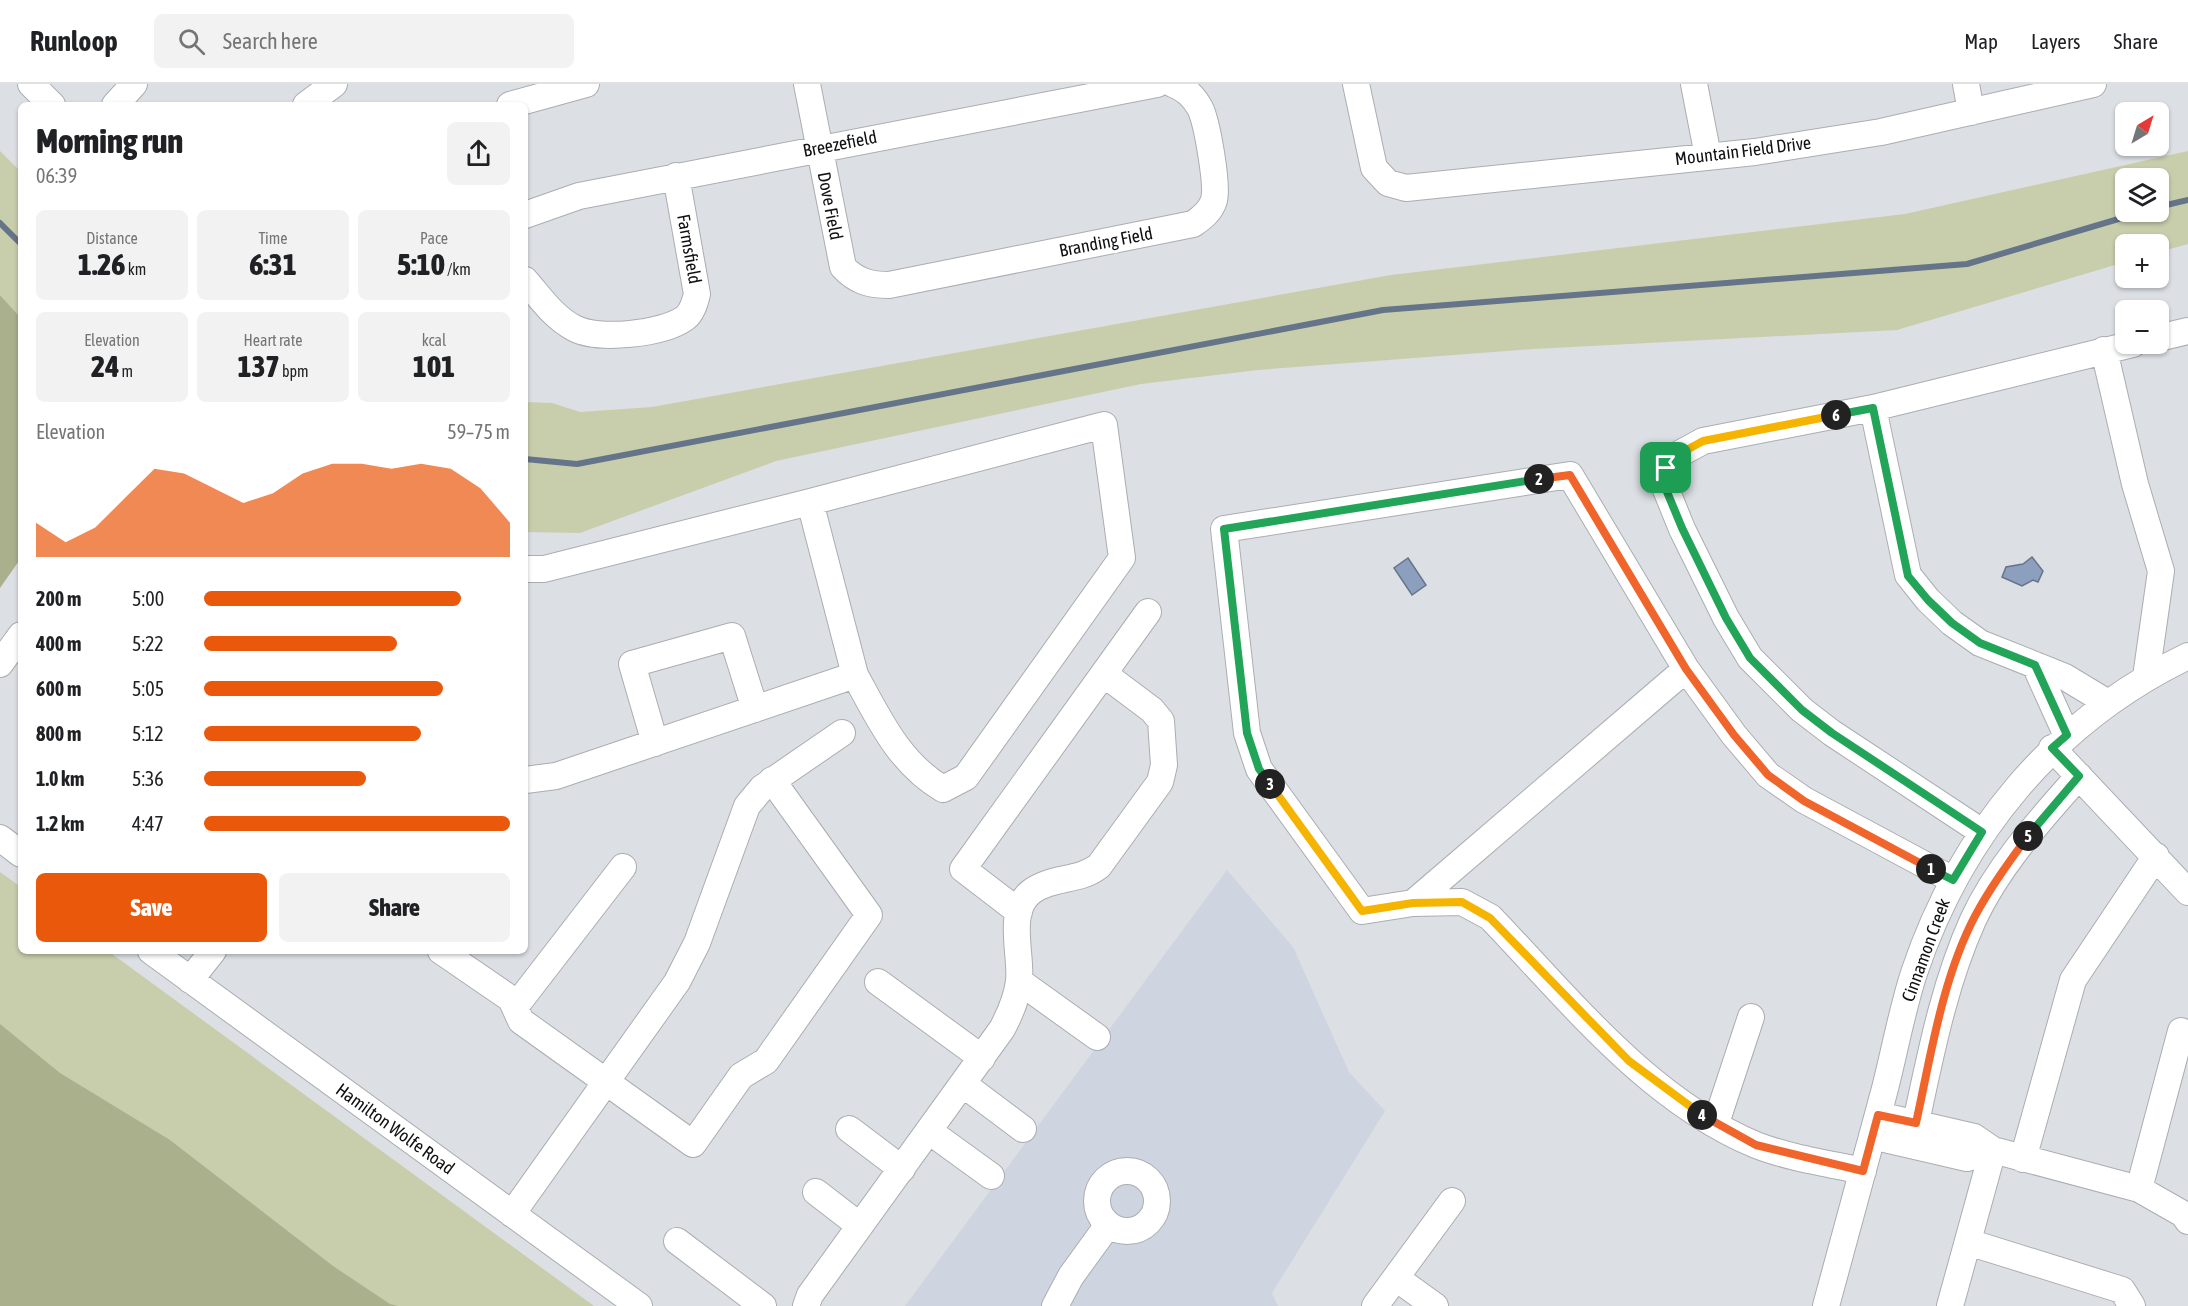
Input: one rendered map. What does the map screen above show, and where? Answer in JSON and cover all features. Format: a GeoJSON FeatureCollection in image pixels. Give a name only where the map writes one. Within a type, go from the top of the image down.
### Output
{"type":"FeatureCollection","features":[{"type":"Feature","properties":{"kind":"street"},"geometry":{"type":"LineString","coordinates":[[31,84],[49,102]]}},
{"type":"Feature","properties":{"kind":"street"},"geometry":{"type":"LineString","coordinates":[[118,102],[134,84]]}},
{"type":"Feature","properties":{"kind":"street"},"geometry":{"type":"LineString","coordinates":[[310,102],[334,84]]}},
{"type":"Feature","properties":{"kind":"street","name":"Breezefield"},"geometry":{"type":"LineString","coordinates":[[528,214],[579,195],[819,148],[1169,84]]}},
{"type":"Feature","properties":{"kind":"street","name":"Branding Field"},"geometry":{"type":"LineString","coordinates":[[862,282],[889,285],[1193,224],[1207,214],[1214,202],[1216,185],[1202,111],[1186,90],[1169,84]]}},
{"type":"Feature","properties":{"kind":"street","name":"Mountain Field Drive"},"geometry":{"type":"LineString","coordinates":[[1356,84],[1374,168],[1388,183],[1406,188],[1755,152],[1881,132],[2093,84]]}},
{"type":"Feature","properties":{"kind":"street"},"geometry":{"type":"LineString","coordinates":[[1694,84],[1708,156]]}},
{"type":"Feature","properties":{"kind":"street"},"geometry":{"type":"LineString","coordinates":[[1966,84],[1971,112]]}},
{"type":"Feature","properties":{"kind":"street"},"geometry":{"type":"LineString","coordinates":[[520,102],[580,85]]}},
{"type":"Feature","properties":{"kind":"street","name":"Dove Field"},"geometry":{"type":"LineString","coordinates":[[808,85],[843,267],[853,278],[862,282]]}},
{"type":"Feature","properties":{"kind":"street","name":"Farmsfield"},"geometry":{"type":"LineString","coordinates":[[528,284],[554,314],[574,328],[590,334],[606,336],[666,327],[685,318],[698,294],[676,176]]}},
{"type":"Feature","properties":{"kind":"street"},"geometry":{"type":"LineString","coordinates":[[2169,335],[2188,331]]}},
{"type":"Feature","properties":{"kind":"street"},"geometry":{"type":"LineString","coordinates":[[1982,832],[1832,733],[1788,697],[1750,658],[1726,618],[1682,528],[1665,487],[1666,468],[1681,453],[1703,441],[1873,408],[2115,348]]}},
{"type":"Feature","properties":{"kind":"street"},"geometry":{"type":"LineString","coordinates":[[2104,350],[2135,484],[2161,571],[2146,677]]}},
{"type":"Feature","properties":{"kind":"street"},"geometry":{"type":"LineString","coordinates":[[1873,408],[1908,576],[1936,608],[1980,643],[2065,677],[2108,703]]}},
{"type":"Feature","properties":{"kind":"street"},"geometry":{"type":"LineString","coordinates":[[528,569],[544,569],[1104,425],[1122,558],[966,777],[944,789],[921,776],[887,735],[855,675],[810,502]]}},
{"type":"Feature","properties":{"kind":"street"},"geometry":{"type":"LineString","coordinates":[[1863,1171],[1756,1145],[1691,1109],[1629,1061],[1490,918],[1462,902],[1413,903],[1362,911],[1259,769],[1247,733],[1224,529],[1570,475],[1686,669],[1734,735],[1768,775],[1804,801],[1953,880]]}},
{"type":"Feature","properties":{"kind":"street"},"geometry":{"type":"LineString","coordinates":[[1019,912],[963,869],[1148,612]]}},
{"type":"Feature","properties":{"kind":"street"},"geometry":{"type":"LineString","coordinates":[[655,743],[632,664],[732,636],[755,709]]}},
{"type":"Feature","properties":{"kind":"street"},"geometry":{"type":"LineString","coordinates":[[0,663],[18,639]]}},
{"type":"Feature","properties":{"kind":"street","name":"Cinnamon Creek"},"geometry":{"type":"LineString","coordinates":[[1826,1306],[1914,974],[1934,919],[1953,880],[1982,832],[2024,777],[2059,742],[2108,703],[2146,677],[2188,656]]}},
{"type":"Feature","properties":{"kind":"street"},"geometry":{"type":"LineString","coordinates":[[2035,665],[2059,742],[2079,776],[2188,892]]}},
{"type":"Feature","properties":{"kind":"street"},"geometry":{"type":"LineString","coordinates":[[1413,903],[1686,669]]}},
{"type":"Feature","properties":{"kind":"street"},"geometry":{"type":"LineString","coordinates":[[803,1302],[982,1058],[1012,1010],[1019,981],[1019,912],[1028,894],[1042,884],[1087,876],[1099,866],[1160,782],[1164,765],[1161,721],[1152,710],[1104,674]]}},
{"type":"Feature","properties":{"kind":"street"},"geometry":{"type":"LineString","coordinates":[[528,780],[556,776],[855,675]]}},
{"type":"Feature","properties":{"kind":"street"},"geometry":{"type":"LineString","coordinates":[[512,1214],[677,982],[697,944],[747,806],[772,780],[842,734]]}},
{"type":"Feature","properties":{"kind":"street"},"geometry":{"type":"LineString","coordinates":[[1913,1134],[1953,970],[1974,918],[2003,870],[2035,826],[2079,776]]}},
{"type":"Feature","properties":{"kind":"street"},"geometry":{"type":"LineString","coordinates":[[445,954],[511,999],[521,1022],[693,1144],[741,1076],[766,1061],[869,915],[772,780]]}},
{"type":"Feature","properties":{"kind":"street"},"geometry":{"type":"LineString","coordinates":[[0,838],[18,852]]}},
{"type":"Feature","properties":{"kind":"street"},"geometry":{"type":"LineString","coordinates":[[2023,1159],[2073,980],[2156,856]]}},
{"type":"Feature","properties":{"kind":"street"},"geometry":{"type":"LineString","coordinates":[[514,1007],[623,867]]}},
{"type":"Feature","properties":{"kind":"street","name":"Hamilton Wolfe Road"},"geometry":{"type":"LineString","coordinates":[[155,954],[639,1306]]}},
{"type":"Feature","properties":{"kind":"street"},"geometry":{"type":"LineString","coordinates":[[190,980],[211,954]]}},
{"type":"Feature","properties":{"kind":"street"},"geometry":{"type":"LineString","coordinates":[[1019,981],[1098,1037]]}},
{"type":"Feature","properties":{"kind":"street"},"geometry":{"type":"LineString","coordinates":[[878,982],[982,1058]]}},
{"type":"Feature","properties":{"kind":"street"},"geometry":{"type":"LineString","coordinates":[[1716,1123],[1751,1017]]}},
{"type":"Feature","properties":{"kind":"street"},"geometry":{"type":"LineString","coordinates":[[2139,1189],[2181,1031]]}},
{"type":"Feature","properties":{"kind":"street"},"geometry":{"type":"LineString","coordinates":[[963,1084],[1023,1129]]}},
{"type":"Feature","properties":{"kind":"street"},"geometry":{"type":"LineString","coordinates":[[1875,1125],[1913,1134],[1967,1158],[1994,1150],[2139,1189],[2183,1214],[2188,1221]]}},
{"type":"Feature","properties":{"kind":"street"},"geometry":{"type":"LineString","coordinates":[[849,1129],[902,1169]]}},
{"type":"Feature","properties":{"kind":"street"},"geometry":{"type":"LineString","coordinates":[[929,1131],[991,1176]]}},
{"type":"Feature","properties":{"kind":"street"},"geometry":{"type":"LineString","coordinates":[[1950,1306],[1994,1150]]}},
{"type":"Feature","properties":{"kind":"street"},"geometry":{"type":"LineString","coordinates":[[816,1192],[860,1226]]}},
{"type":"Feature","properties":{"kind":"street"},"geometry":{"type":"LineString","coordinates":[[1375,1306],[1452,1201]]}},
{"type":"Feature","properties":{"kind":"street"},"geometry":{"type":"LineString","coordinates":[[1055,1306],[1071,1276],[1108,1225]]}},
{"type":"Feature","properties":{"kind":"street"},"geometry":{"type":"LineString","coordinates":[[676,1241],[763,1306]]}},
{"type":"Feature","properties":{"kind":"street"},"geometry":{"type":"LineString","coordinates":[[1968,1242],[2122,1290],[2132,1306]]}},
{"type":"Feature","properties":{"kind":"street"},"geometry":{"type":"LineString","coordinates":[[1396,1278],[1425,1303]]}},
{"type":"Feature","properties":{"kind":"shaded area"},"geometry":{"type":"Polygon","coordinates":[[[1227,870],[1293,947],[1349,1072],[1385,1111],[1272,1293],[1278,1306],[905,1306],[1227,870]]]}},
{"type":"Feature","properties":{"kind":"green space"},"geometry":{"type":"Polygon","coordinates":[[[0,151],[18,169],[18,315],[0,295],[0,151]]]}},
{"type":"Feature","properties":{"kind":"green space"},"geometry":{"type":"Polygon","coordinates":[[[2188,151],[2188,244],[2169,249],[2169,234],[2115,234],[2115,265],[1897,330],[1534,349],[1258,370],[1141,384],[776,461],[580,533],[528,532],[528,402],[552,403],[580,412],[652,407],[1391,275],[1905,214],[2188,151]]]}},
{"type":"Feature","properties":{"kind":"green space"},"geometry":{"type":"Polygon","coordinates":[[[0,295],[18,315],[18,562],[0,588],[0,295]]]}},
{"type":"Feature","properties":{"kind":"green space"},"geometry":{"type":"Polygon","coordinates":[[[0,872],[18,885],[18,954],[112,954],[594,1306],[0,1306],[0,872]]]}},
{"type":"Feature","properties":{"kind":"green space"},"geometry":{"type":"Polygon","coordinates":[[[0,1024],[60,1073],[170,1140],[333,1266],[390,1304],[398,1306],[0,1306],[0,1024]]]}},
{"type":"Feature","properties":{"kind":"water"},"geometry":{"type":"Polygon","coordinates":[[[2032,557],[2043,571],[2038,582],[2033,580],[2022,586],[2002,577],[2006,567],[2023,564],[2032,557]]]}},
{"type":"Feature","properties":{"kind":"water"},"geometry":{"type":"Polygon","coordinates":[[[1408,558],[1426,585],[1412,595],[1394,568],[1408,558]]]}},
{"type":"Feature","properties":{"kind":"waterway"},"geometry":{"type":"LineString","coordinates":[[2169,204],[2188,200]]}},
{"type":"Feature","properties":{"kind":"waterway"},"geometry":{"type":"LineString","coordinates":[[528,459],[577,464],[1383,310],[1967,264],[2115,220]]}},
{"type":"Feature","properties":{"kind":"waterway"},"geometry":{"type":"LineString","coordinates":[[0,223],[18,241]]}},
{"type":"Feature","properties":{"kind":"route"},"geometry":{"type":"LineString","coordinates":[[1873,408],[1908,576],[1928,600],[1952,623],[1980,643],[2035,665],[2067,735],[2052,748],[2079,776],[2035,826],[2003,870],[1974,918],[1953,970],[1916,1123],[1878,1115],[1863,1171],[1756,1145],[1691,1109],[1629,1061],[1490,918],[1462,902],[1413,903],[1362,911],[1259,769],[1247,733],[1224,529],[1570,475],[1686,669],[1734,735],[1768,775],[1804,801],[1953,880],[1982,832],[1832,733],[1802,710],[1750,658],[1726,618],[1682,528],[1665,487],[1666,468],[1681,453],[1703,441],[1873,408]]}}]}
